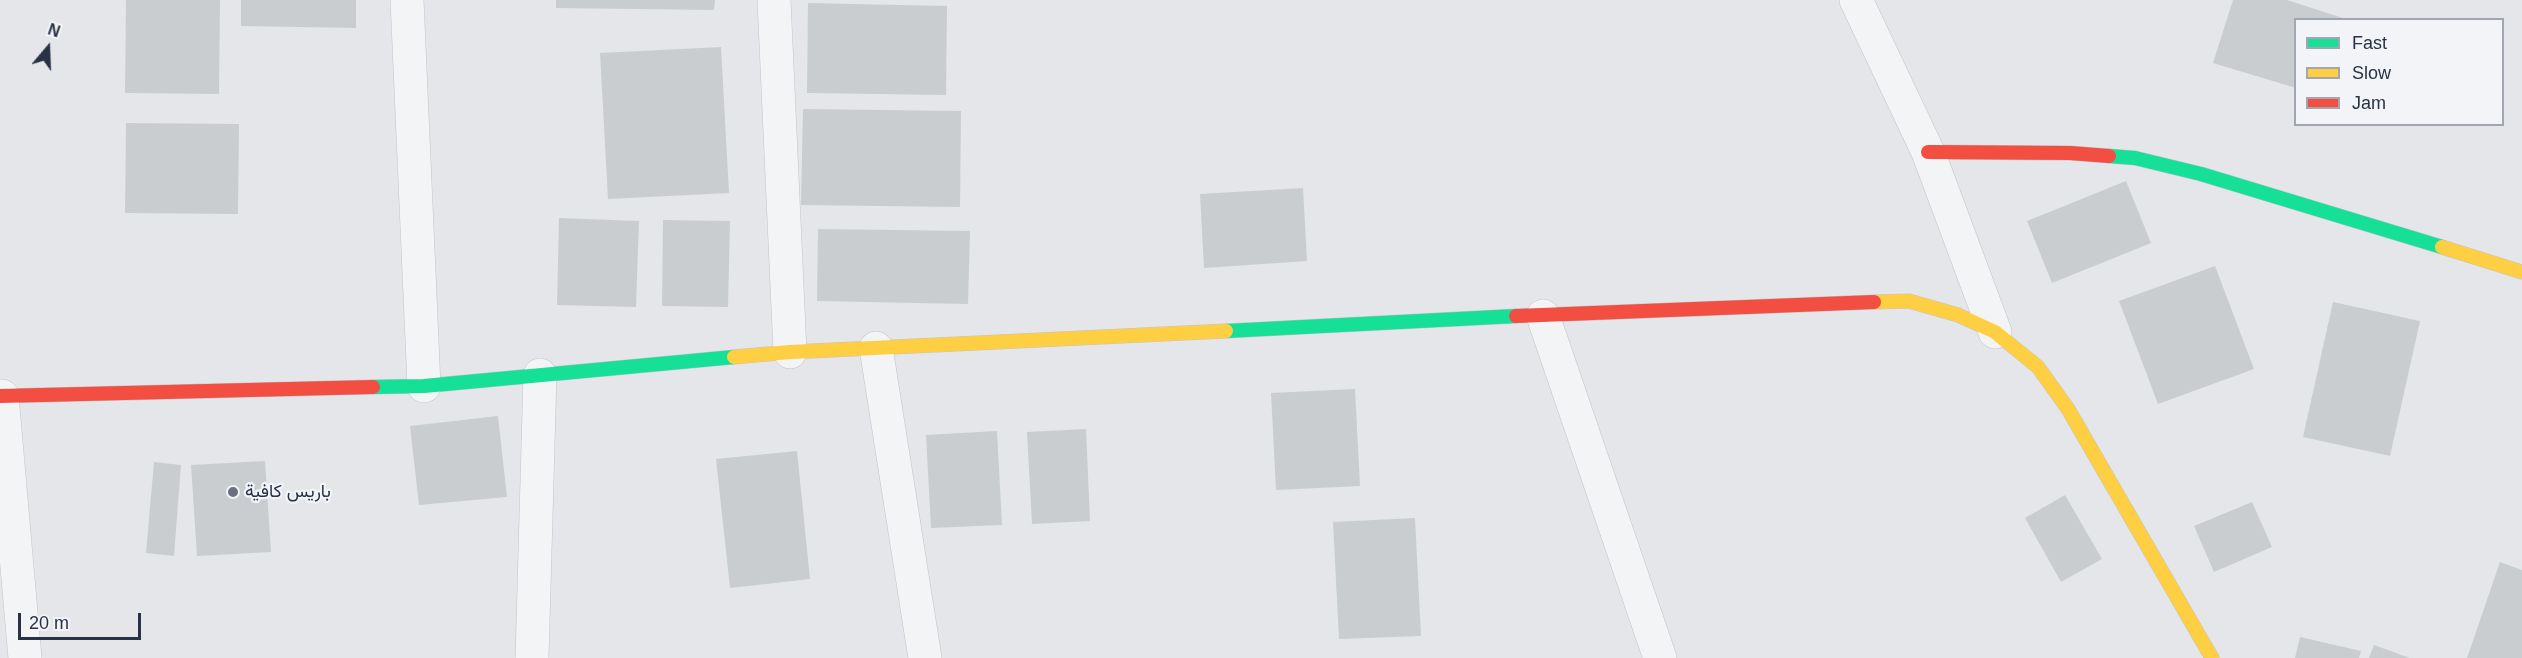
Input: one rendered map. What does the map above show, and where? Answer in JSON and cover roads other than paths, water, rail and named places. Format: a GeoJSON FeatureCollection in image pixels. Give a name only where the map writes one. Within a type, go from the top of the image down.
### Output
{"type":"FeatureCollection","features":[{"type":"Feature","properties":{"kind":"street"},"geometry":{"type":"LineString","coordinates":[[407,0],[424,386]]}},
{"type":"Feature","properties":{"kind":"street"},"geometry":{"type":"LineString","coordinates":[[774,0],[790,352]]}},
{"type":"Feature","properties":{"kind":"street"},"geometry":{"type":"LineString","coordinates":[[1856,0],[1928,152],[1995,332]]}},
{"type":"Feature","properties":{"kind":"street"},"geometry":{"type":"LineString","coordinates":[[1928,152],[2070,153],[2135,158],[2356,219],[2522,272]]}},
{"type":"Feature","properties":{"kind":"street"},"geometry":{"type":"LineString","coordinates":[[25,658],[1,396],[424,386],[790,352],[1543,316],[1909,302],[1958,315],[1995,332],[2038,367],[2067,409],[2212,658]]}},
{"type":"Feature","properties":{"kind":"street"},"geometry":{"type":"LineString","coordinates":[[1543,316],[1660,658]]}},
{"type":"Feature","properties":{"kind":"street"},"geometry":{"type":"LineString","coordinates":[[876,348],[925,658]]}},
{"type":"Feature","properties":{"kind":"street"},"geometry":{"type":"LineString","coordinates":[[532,658],[540,375]]}},
{"type":"Feature","properties":{"kind":"place","name":"باريس كافية"},"geometry":{"type":"Point","coordinates":[233,492]}}]}
